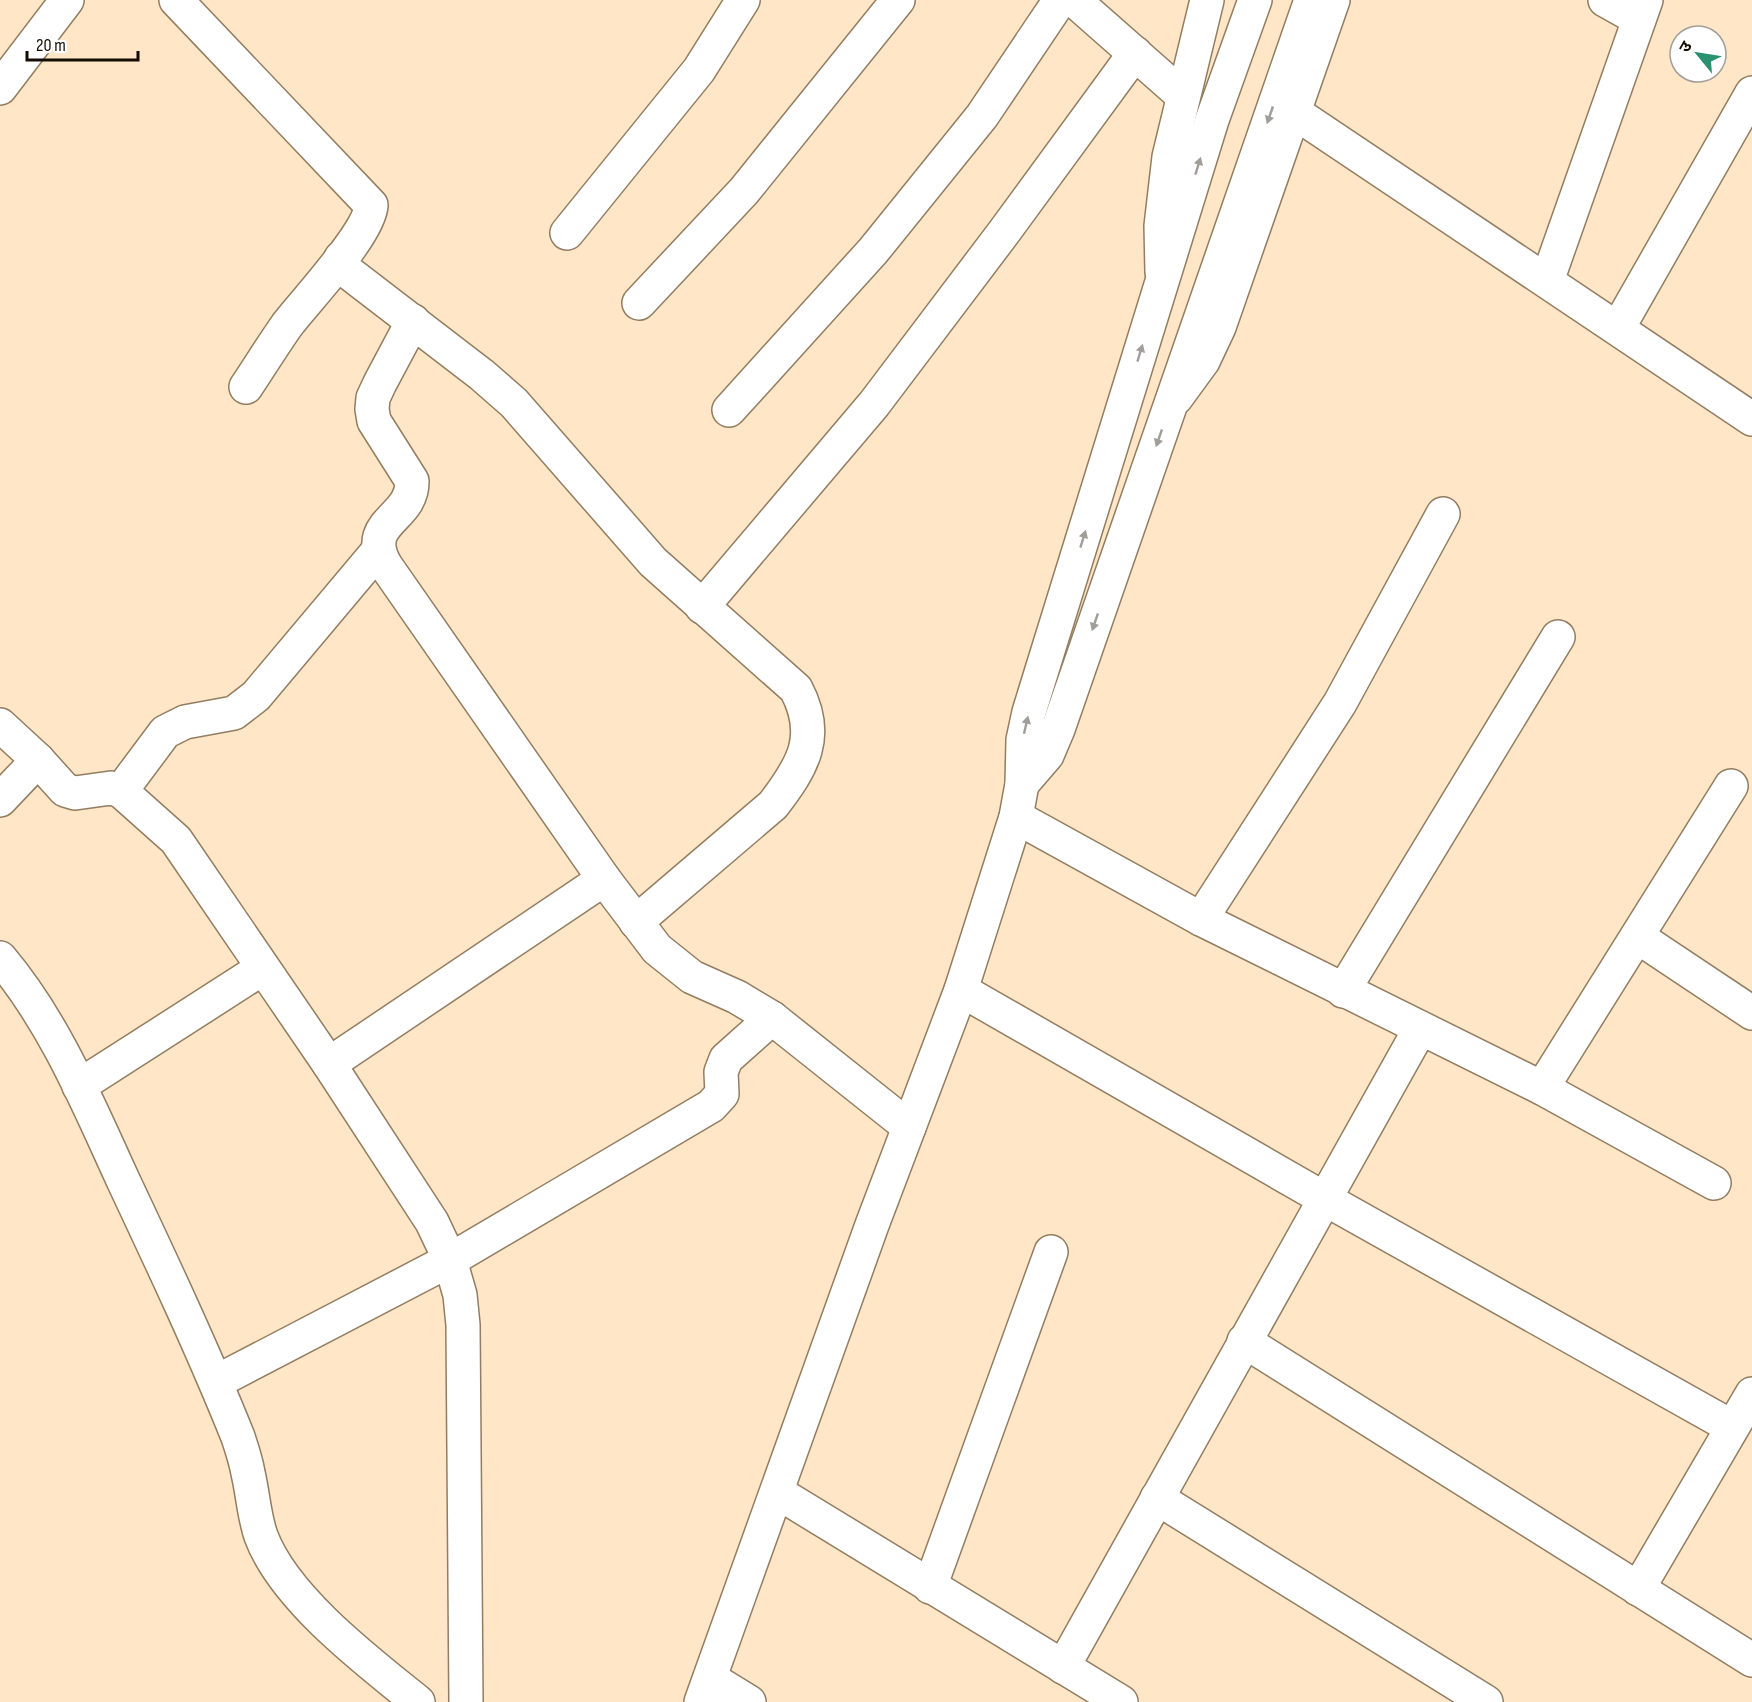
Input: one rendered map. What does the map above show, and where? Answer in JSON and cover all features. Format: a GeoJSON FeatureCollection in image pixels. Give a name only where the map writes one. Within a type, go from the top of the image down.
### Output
{"type":"FeatureCollection","features":[{"type":"Feature","properties":{"kind":"street"},"geometry":{"type":"LineString","coordinates":[[0,88],[67,0]]}},
{"type":"Feature","properties":{"kind":"street"},"geometry":{"type":"LineString","coordinates":[[176,0],[370,206],[370,215],[341,258],[287,326],[246,387]]}},
{"type":"Feature","properties":{"kind":"street"},"geometry":{"type":"LineString","coordinates":[[567,234],[699,70],[743,0]]}},
{"type":"Feature","properties":{"kind":"street"},"geometry":{"type":"LineString","coordinates":[[639,303],[744,191],[898,0]]}},
{"type":"Feature","properties":{"kind":"street"},"geometry":{"type":"LineString","coordinates":[[729,410],[873,251],[982,116],[1060,0]]}},
{"type":"Feature","properties":{"kind":"street"},"geometry":{"type":"LineString","coordinates":[[1074,0],[1183,96]]}},
{"type":"Feature","properties":{"kind":"street"},"geometry":{"type":"LineString","coordinates":[[1162,283],[1164,191],[1183,96],[1207,0]]}},
{"type":"Feature","properties":{"kind":"street"},"geometry":{"type":"LineString","coordinates":[[749,1702],[706,1690],[909,1127],[961,990],[1016,817],[1022,784],[1023,740],[1029,712],[1212,120],[1255,0]]}},
{"type":"Feature","properties":{"kind":"street"},"geometry":{"type":"LineString","coordinates":[[1022,784],[1047,755],[1059,729],[1311,0]]}},
{"type":"Feature","properties":{"kind":"street"},"geometry":{"type":"LineString","coordinates":[[1169,406],[1203,361],[1219,327],[1333,0]]}},
{"type":"Feature","properties":{"kind":"street"},"geometry":{"type":"LineString","coordinates":[[1547,281],[1642,9],[1605,0]]}},
{"type":"Feature","properties":{"kind":"street"},"geometry":{"type":"LineString","coordinates":[[702,608],[874,404],[1135,53]]}},
{"type":"Feature","properties":{"kind":"street"},"geometry":{"type":"LineString","coordinates":[[1618,328],[1752,93]]}},
{"type":"Feature","properties":{"kind":"street"},"geometry":{"type":"LineString","coordinates":[[1294,112],[1752,419]]}},
{"type":"Feature","properties":{"kind":"street"},"geometry":{"type":"LineString","coordinates":[[341,258],[341,265],[344,269],[413,321],[514,403],[614,521],[653,562],[702,608],[796,688],[804,703],[809,724],[804,756],[791,782],[772,805],[636,922]]}},
{"type":"Feature","properties":{"kind":"street"},"geometry":{"type":"LineString","coordinates":[[121,790],[165,732],[185,723],[234,713],[256,696],[377,552],[378,539],[409,500],[412,481],[374,421],[373,398],[413,321]]}},
{"type":"Feature","properties":{"kind":"street"},"geometry":{"type":"LineString","coordinates":[[1201,919],[1340,704],[1443,514]]}},
{"type":"Feature","properties":{"kind":"street"},"geometry":{"type":"LineString","coordinates":[[377,552],[604,879],[657,949],[692,977],[749,1003],[772,1018],[909,1127]]}},
{"type":"Feature","properties":{"kind":"street"},"geometry":{"type":"LineString","coordinates":[[1343,992],[1558,637]]}},
{"type":"Feature","properties":{"kind":"street"},"geometry":{"type":"LineString","coordinates":[[0,725],[38,759],[59,785],[70,792],[111,788],[121,790],[176,840],[329,1064],[432,1222],[450,1260],[460,1295],[463,1325],[466,1702]]}},
{"type":"Feature","properties":{"kind":"street"},"geometry":{"type":"LineString","coordinates":[[0,800],[38,759]]}},
{"type":"Feature","properties":{"kind":"street"},"geometry":{"type":"LineString","coordinates":[[1542,1088],[1731,786]]}},
{"type":"Feature","properties":{"kind":"street"},"geometry":{"type":"LineString","coordinates":[[1016,817],[1201,919],[1343,992],[1542,1088],[1714,1183]]}},
{"type":"Feature","properties":{"kind":"street"},"geometry":{"type":"LineString","coordinates":[[329,1064],[604,879]]}},
{"type":"Feature","properties":{"kind":"street"},"geometry":{"type":"LineString","coordinates":[[1638,937],[1752,1013]]}},
{"type":"Feature","properties":{"kind":"street"},"geometry":{"type":"LineString","coordinates":[[0,958],[32,1000],[79,1086],[145,1224],[216,1382],[238,1437],[248,1473],[256,1518],[272,1562],[290,1585],[330,1626],[407,1698]]}},
{"type":"Feature","properties":{"kind":"street"},"geometry":{"type":"LineString","coordinates":[[79,1086],[263,968]]}},
{"type":"Feature","properties":{"kind":"street"},"geometry":{"type":"LineString","coordinates":[[961,990],[1325,1199],[1732,1427]]}},
{"type":"Feature","properties":{"kind":"street"},"geometry":{"type":"LineString","coordinates":[[216,1382],[450,1260],[711,1106],[722,1094],[721,1072],[726,1059],[772,1018]]}},
{"type":"Feature","properties":{"kind":"street"},"geometry":{"type":"LineString","coordinates":[[1063,1667],[1420,1029]]}},
{"type":"Feature","properties":{"kind":"street"},"geometry":{"type":"LineString","coordinates":[[930,1587],[1050,1252]]}},
{"type":"Feature","properties":{"kind":"street"},"geometry":{"type":"LineString","coordinates":[[1244,1341],[1752,1660]]}},
{"type":"Feature","properties":{"kind":"street"},"geometry":{"type":"LineString","coordinates":[[1638,1588],[1752,1394]]}},
{"type":"Feature","properties":{"kind":"street"},"geometry":{"type":"LineString","coordinates":[[777,1492],[1121,1702]]}},
{"type":"Feature","properties":{"kind":"street"},"geometry":{"type":"LineString","coordinates":[[1156,1498],[1486,1702]]}}]}
